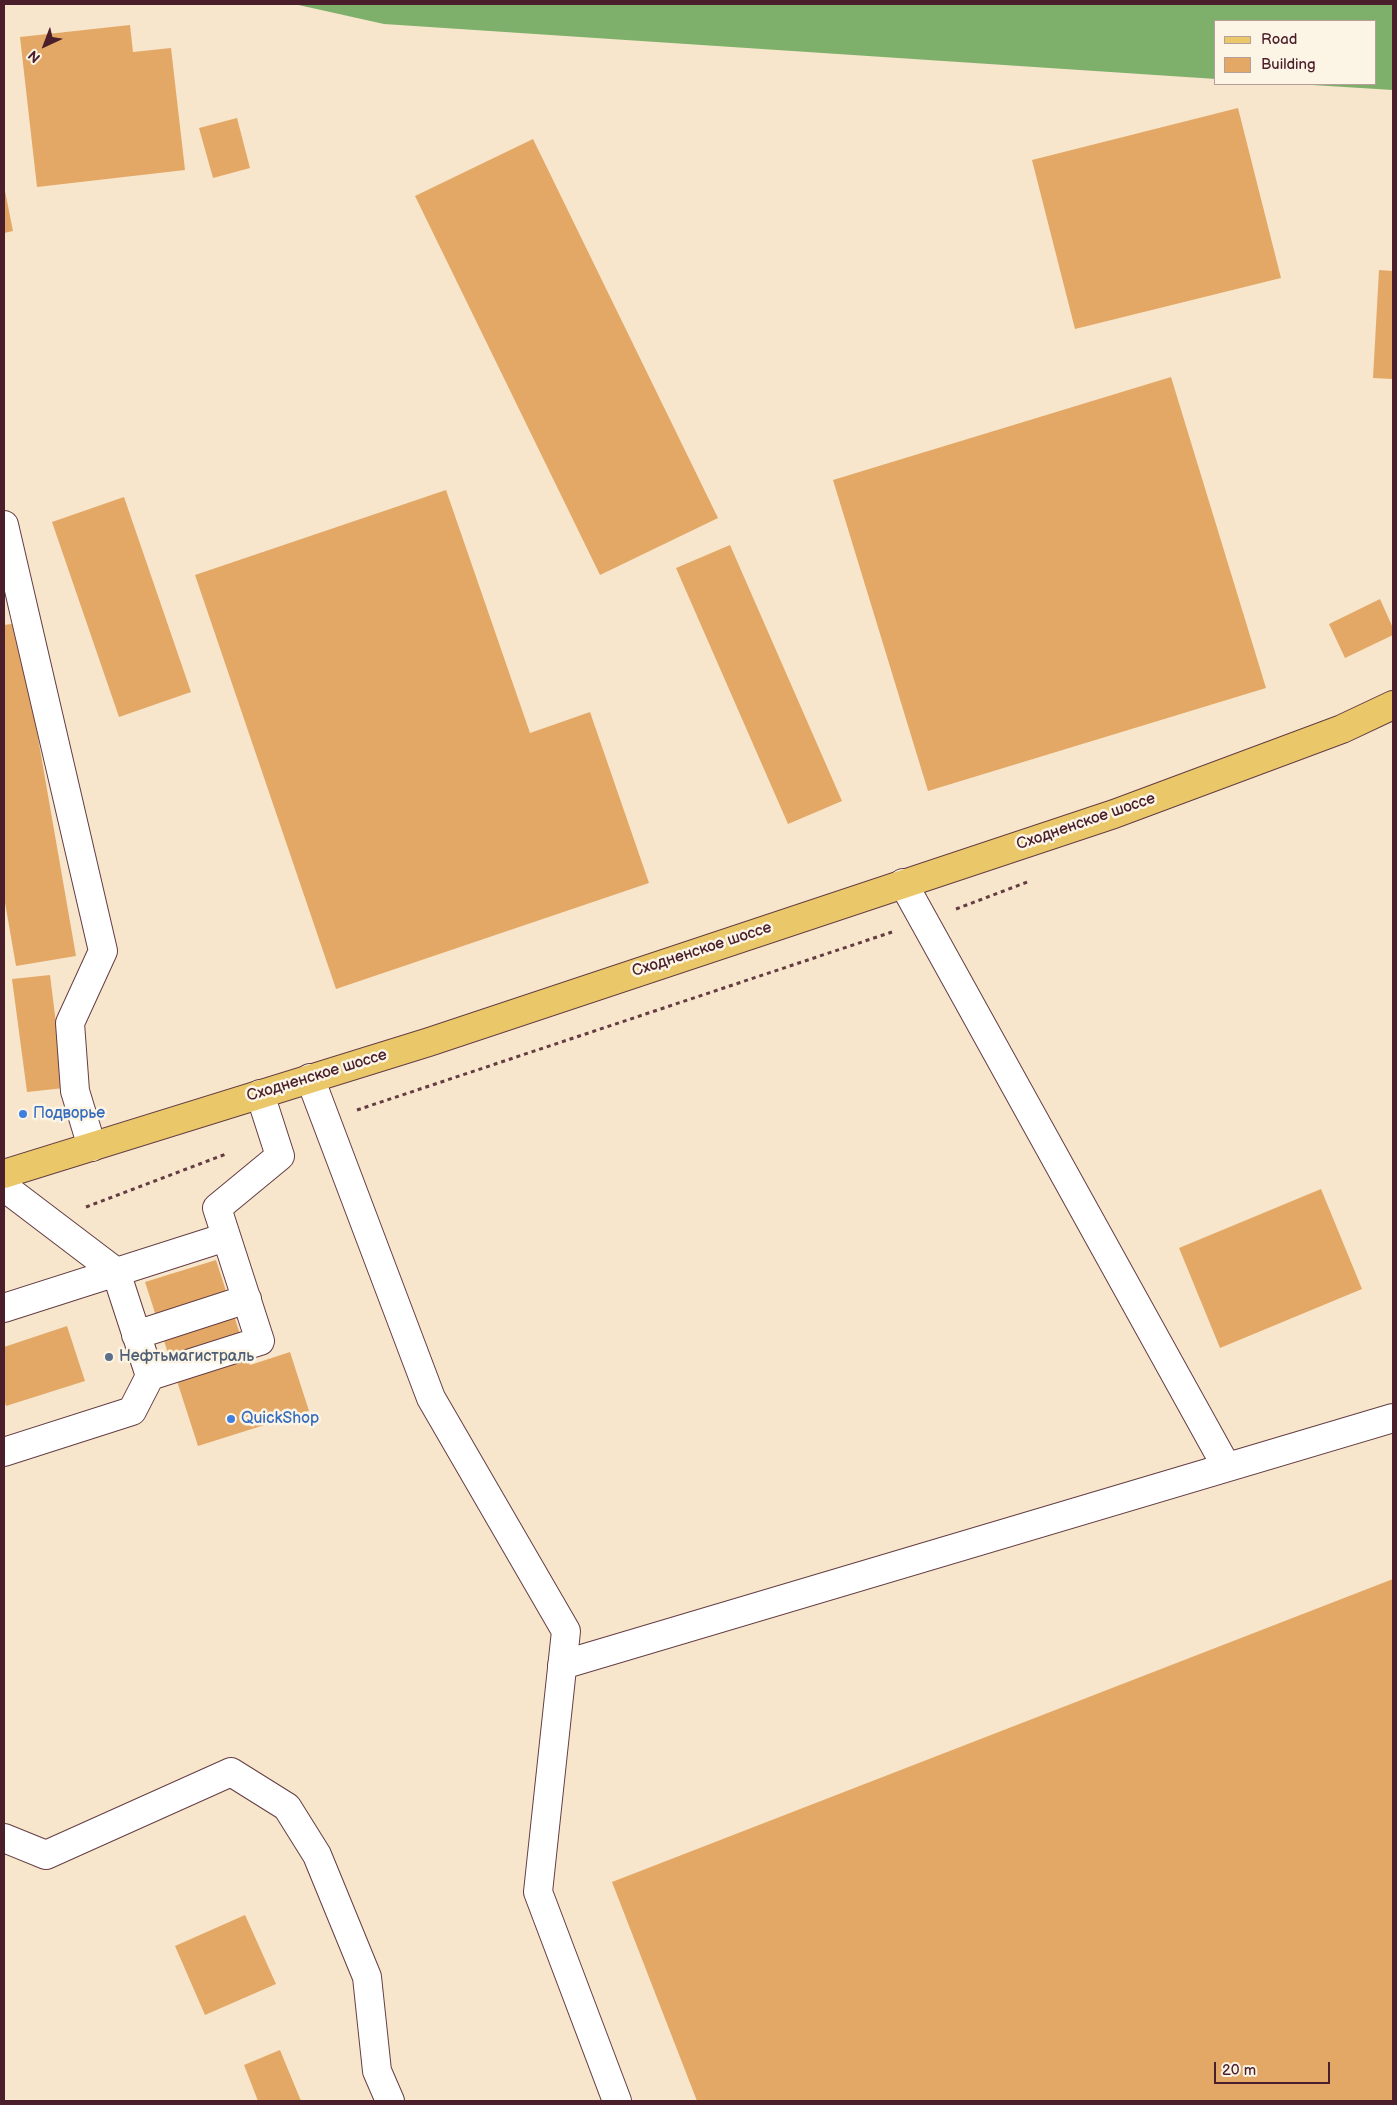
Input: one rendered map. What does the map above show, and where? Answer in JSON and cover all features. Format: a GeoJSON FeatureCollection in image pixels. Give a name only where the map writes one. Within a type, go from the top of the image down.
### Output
{"type":"FeatureCollection","features":[{"type":"Feature","properties":{"kind":"main road","name":"Сходненское шоссе"},"geometry":{"type":"LineString","coordinates":[[4,1174],[429,1042],[1114,814],[1342,729],[1393,705]]}},
{"type":"Feature","properties":{"kind":"lane"},"geometry":{"type":"LineString","coordinates":[[4,525],[104,951],[70,1023],[75,1091],[92,1147]]}},
{"type":"Feature","properties":{"kind":"lane"},"geometry":{"type":"LineString","coordinates":[[903,883],[1226,1466]]}},
{"type":"Feature","properties":{"kind":"lane"},"geometry":{"type":"LineString","coordinates":[[310,1078],[431,1398],[566,1631],[538,1892],[617,2101]]}},
{"type":"Feature","properties":{"kind":"lane"},"geometry":{"type":"LineString","coordinates":[[4,1452],[132,1411],[150,1376],[260,1341],[217,1208],[280,1156],[260,1094]]}},
{"type":"Feature","properties":{"kind":"lane"},"geometry":{"type":"LineString","coordinates":[[4,1187],[116,1272],[150,1376]]}},
{"type":"Feature","properties":{"kind":"lane"},"geometry":{"type":"LineString","coordinates":[[4,1308],[226,1237]]}},
{"type":"Feature","properties":{"kind":"lane"},"geometry":{"type":"LineString","coordinates":[[136,1335],[246,1299]]}},
{"type":"Feature","properties":{"kind":"lane"},"geometry":{"type":"LineString","coordinates":[[562,1665],[1226,1466],[1393,1418]]}},
{"type":"Feature","properties":{"kind":"lane"},"geometry":{"type":"LineString","coordinates":[[4,1838],[46,1854],[231,1772],[288,1807],[318,1855],[367,1977],[377,2071],[390,2101]]}},
{"type":"Feature","properties":{"kind":"path"},"geometry":{"type":"LineString","coordinates":[[326,1121],[924,921],[1034,879]]}},
{"type":"Feature","properties":{"kind":"path"},"geometry":{"type":"LineString","coordinates":[[49,1221],[274,1136]]}},
{"type":"Feature","properties":{"kind":"green space"},"geometry":{"type":"Polygon","coordinates":[[[294,4],[1393,4],[1393,90],[1312,85],[1377,85],[1377,20],[1214,20],[1214,79],[384,24],[294,4]]]}},
{"type":"Feature","properties":{"kind":"building"},"geometry":{"type":"Polygon","coordinates":[[[130,25],[133,52],[171,48],[185,170],[37,187],[20,37],[130,25]]]}},
{"type":"Feature","properties":{"kind":"building"},"geometry":{"type":"Polygon","coordinates":[[[1238,108],[1281,278],[1075,329],[1032,160],[1238,108]]]}},
{"type":"Feature","properties":{"kind":"building"},"geometry":{"type":"Polygon","coordinates":[[[237,118],[250,168],[213,178],[199,128],[237,118]]]}},
{"type":"Feature","properties":{"kind":"building"},"geometry":{"type":"Polygon","coordinates":[[[533,139],[718,518],[600,575],[415,196],[533,139]]]}},
{"type":"Feature","properties":{"kind":"building"},"geometry":{"type":"Polygon","coordinates":[[[4,186],[13,231],[4,233],[4,186]]]}},
{"type":"Feature","properties":{"kind":"building"},"geometry":{"type":"Polygon","coordinates":[[[1379,270],[1393,271],[1393,379],[1373,378],[1379,270]]]}},
{"type":"Feature","properties":{"kind":"building"},"geometry":{"type":"Polygon","coordinates":[[[1171,377],[1266,688],[928,791],[833,480],[1171,377]]]}},
{"type":"Feature","properties":{"kind":"building"},"geometry":{"type":"Polygon","coordinates":[[[446,490],[530,733],[590,712],[649,883],[336,989],[195,575],[446,490]]]}},
{"type":"Feature","properties":{"kind":"building"},"geometry":{"type":"Polygon","coordinates":[[[124,497],[191,692],[119,717],[52,522],[124,497]]]}},
{"type":"Feature","properties":{"kind":"building"},"geometry":{"type":"Polygon","coordinates":[[[730,545],[842,801],[788,824],[676,568],[730,545]]]}},
{"type":"Feature","properties":{"kind":"building"},"geometry":{"type":"Polygon","coordinates":[[[1380,599],[1393,628],[1393,635],[1345,658],[1329,624],[1380,599]]]}},
{"type":"Feature","properties":{"kind":"building"},"geometry":{"type":"Polygon","coordinates":[[[18,623],[76,956],[16,966],[4,897],[4,625],[18,623]]]}},
{"type":"Feature","properties":{"kind":"building"},"geometry":{"type":"Polygon","coordinates":[[[50,975],[64,1088],[27,1092],[12,979],[50,975]]]}},
{"type":"Feature","properties":{"kind":"building"},"geometry":{"type":"Polygon","coordinates":[[[1321,1189],[1362,1289],[1220,1348],[1179,1248],[1321,1189]]]}},
{"type":"Feature","properties":{"kind":"building"},"geometry":{"type":"Polygon","coordinates":[[[216,1260],[250,1365],[290,1352],[309,1411],[198,1446],[145,1282],[216,1260]]]}},
{"type":"Feature","properties":{"kind":"building"},"geometry":{"type":"Polygon","coordinates":[[[67,1326],[85,1381],[6,1406],[4,1398],[4,1347],[67,1326]]]}},
{"type":"Feature","properties":{"kind":"building"},"geometry":{"type":"Polygon","coordinates":[[[1393,1579],[1393,2101],[697,2101],[612,1882],[1393,1579]]]}},
{"type":"Feature","properties":{"kind":"building"},"geometry":{"type":"Polygon","coordinates":[[[245,1915],[276,1984],[205,2015],[175,1946],[245,1915]]]}},
{"type":"Feature","properties":{"kind":"building"},"geometry":{"type":"Polygon","coordinates":[[[280,2050],[301,2101],[258,2101],[244,2065],[280,2050]]]}},
{"type":"Feature","properties":{"kind":"place","name":"Подворье"},"geometry":{"type":"Point","coordinates":[23,1114]}},
{"type":"Feature","properties":{"kind":"place","name":"Нефтьмагистраль"},"geometry":{"type":"Point","coordinates":[109,1357]}},
{"type":"Feature","properties":{"kind":"place","name":"QuickShop"},"geometry":{"type":"Point","coordinates":[231,1419]}}]}
